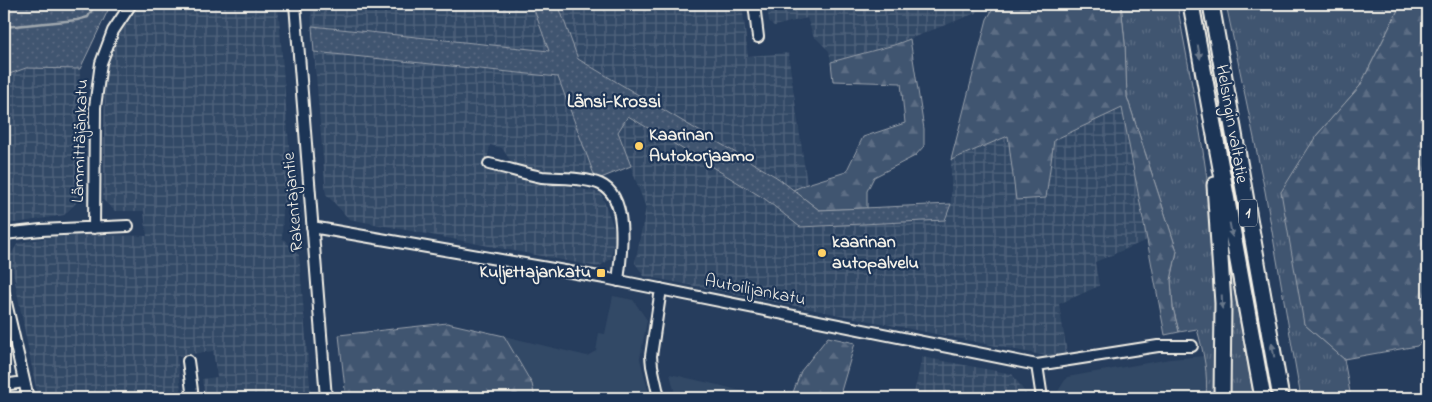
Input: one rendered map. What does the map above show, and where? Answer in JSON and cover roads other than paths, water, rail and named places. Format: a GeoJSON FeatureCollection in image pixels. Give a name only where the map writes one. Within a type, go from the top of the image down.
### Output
{"type":"FeatureCollection","features":[{"type":"Feature","properties":{"kind":"highway","name":"Helsingin valtatie"},"geometry":{"type":"LineString","coordinates":[[1191,4],[1263,398]]}},
{"type":"Feature","properties":{"kind":"highway","name":"Helsingin valtatie"},"geometry":{"type":"LineString","coordinates":[[1211,4],[1281,398]]}},
{"type":"Feature","properties":{"kind":"highway"},"geometry":{"type":"LineString","coordinates":[[1213,131],[1223,302],[1222,398]]}},
{"type":"Feature","properties":{"kind":"street","name":"Lämmittäjänkatu"},"geometry":{"type":"LineString","coordinates":[[94,228],[95,107],[101,63],[113,31],[131,4]]}},
{"type":"Feature","properties":{"kind":"street","name":"Rakentajantie"},"geometry":{"type":"LineString","coordinates":[[295,4],[326,398]]}},
{"type":"Feature","properties":{"kind":"street"},"geometry":{"type":"LineString","coordinates":[[754,4],[758,37]]}},
{"type":"Feature","properties":{"kind":"street"},"geometry":{"type":"LineString","coordinates":[[489,164],[541,176],[593,182],[602,184],[608,189],[614,199],[622,232],[618,281]]}},
{"type":"Feature","properties":{"kind":"street"},"geometry":{"type":"LineString","coordinates":[[4,234],[128,226]]}},
{"type":"Feature","properties":{"kind":"street","name":"Autoilijankatu"},"geometry":{"type":"LineString","coordinates":[[312,227],[618,281],[1037,365],[1158,346],[1192,346]]}},
{"type":"Feature","properties":{"kind":"street"},"geometry":{"type":"LineString","coordinates":[[659,398],[651,356],[661,290]]}},
{"type":"Feature","properties":{"kind":"street"},"geometry":{"type":"LineString","coordinates":[[4,294],[28,398]]}},
{"type":"Feature","properties":{"kind":"street"},"geometry":{"type":"LineString","coordinates":[[188,361],[193,398]]}},
{"type":"Feature","properties":{"kind":"street"},"geometry":{"type":"LineString","coordinates":[[1037,365],[1042,398]]}},
{"type":"Feature","properties":{"kind":"street"},"geometry":{"type":"LineString","coordinates":[[4,385],[24,382]]}},
{"type":"Feature","properties":{"kind":"waterway"},"geometry":{"type":"LineString","coordinates":[[4,27],[77,20],[88,17],[95,4]]}},
{"type":"Feature","properties":{"kind":"place","name":"Kaarinan Autokorjaamo"},"geometry":{"type":"Point","coordinates":[639,146]}},
{"type":"Feature","properties":{"kind":"place","name":"kaarinan autopalvelu"},"geometry":{"type":"Point","coordinates":[822,253]}},
{"type":"Feature","properties":{"kind":"place","name":"Kuljettajankatu"},"geometry":{"type":"Point","coordinates":[601,273]}},
{"type":"Feature","properties":{"kind":"district","name":"Länsi-Krossi"},"geometry":{"type":"Point","coordinates":[614,102]}}]}
